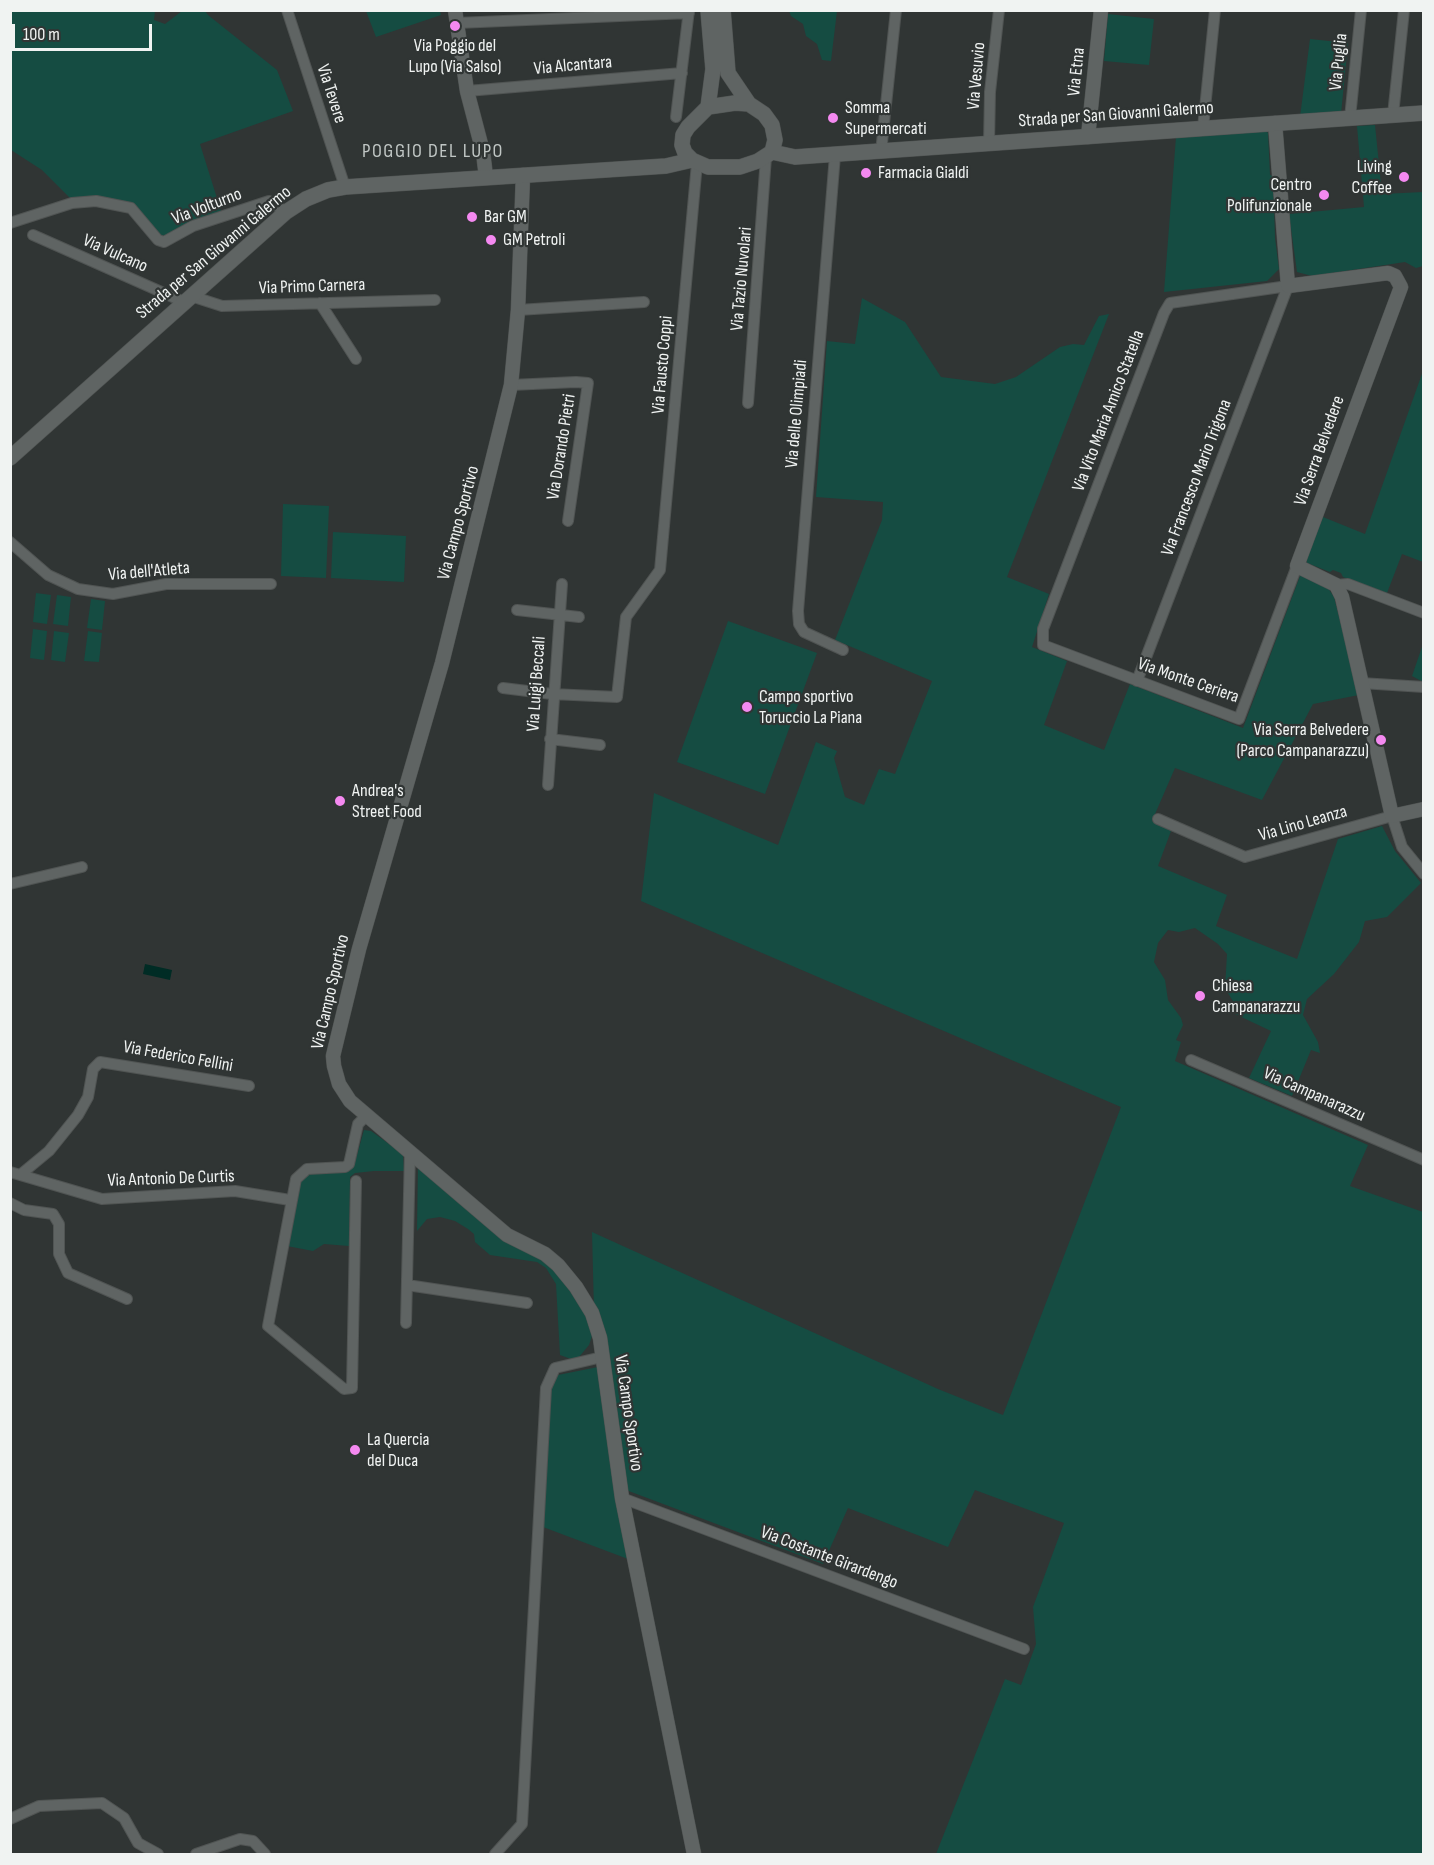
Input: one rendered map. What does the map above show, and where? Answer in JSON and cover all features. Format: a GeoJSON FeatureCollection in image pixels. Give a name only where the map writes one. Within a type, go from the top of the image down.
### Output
{"type":"FeatureCollection","features":[{"type":"Feature","properties":{"kind":"main road"},"geometry":{"type":"LineString","coordinates":[[666,166],[676,156],[688,127],[708,107],[713,69],[708,10]]}},
{"type":"Feature","properties":{"kind":"main road"},"geometry":{"type":"LineString","coordinates":[[682,145],[695,162],[722,168],[740,166],[771,149],[772,125],[764,114],[749,104],[729,73],[723,10]]}},
{"type":"Feature","properties":{"kind":"main road"},"geometry":{"type":"LineString","coordinates":[[708,107],[749,104]]}},
{"type":"Feature","properties":{"kind":"main road","name":"Strada per San Giovanni Galermo"},"geometry":{"type":"LineString","coordinates":[[771,149],[811,156],[835,155],[1424,113]]}},
{"type":"Feature","properties":{"kind":"main road","name":"Strada per San Giovanni Galermo"},"geometry":{"type":"LineString","coordinates":[[10,458],[286,212],[306,199],[328,190],[345,188],[666,166],[695,162]]}},
{"type":"Feature","properties":{"kind":"street","name":"Via Tevere"},"geometry":{"type":"LineString","coordinates":[[287,10],[345,188]]}},
{"type":"Feature","properties":{"kind":"street"},"geometry":{"type":"LineString","coordinates":[[881,152],[896,10]]}},
{"type":"Feature","properties":{"kind":"street","name":"Via Vesuvio"},"geometry":{"type":"LineString","coordinates":[[989,144],[990,92],[999,10]]}},
{"type":"Feature","properties":{"kind":"street","name":"Via Etna"},"geometry":{"type":"LineString","coordinates":[[1088,137],[1101,10]]}},
{"type":"Feature","properties":{"kind":"street"},"geometry":{"type":"LineString","coordinates":[[1203,128],[1215,10]]}},
{"type":"Feature","properties":{"kind":"street","name":"Via Puglia"},"geometry":{"type":"LineString","coordinates":[[1350,118],[1361,10]]}},
{"type":"Feature","properties":{"kind":"street"},"geometry":{"type":"LineString","coordinates":[[1393,115],[1404,10]]}},
{"type":"Feature","properties":{"kind":"street"},"geometry":{"type":"LineString","coordinates":[[486,177],[483,152],[467,91],[456,16],[689,12],[676,117]]}},
{"type":"Feature","properties":{"kind":"street","name":"Via Alcantara"},"geometry":{"type":"LineString","coordinates":[[467,91],[682,73]]}},
{"type":"Feature","properties":{"kind":"street"},"geometry":{"type":"LineString","coordinates":[[1275,123],[1288,286]]}},
{"type":"Feature","properties":{"kind":"street","name":"Via Tazio Nuvolari"},"geometry":{"type":"LineString","coordinates":[[748,403],[771,149]]}},
{"type":"Feature","properties":{"kind":"street","name":"Via delle Olimpiadi"},"geometry":{"type":"LineString","coordinates":[[835,155],[798,611],[799,624],[804,632],[843,650]]}},
{"type":"Feature","properties":{"kind":"street","name":"Via Fausto Coppi"},"geometry":{"type":"LineString","coordinates":[[552,694],[617,697],[626,617],[660,570],[695,162]]}},
{"type":"Feature","properties":{"kind":"street","name":"Via Campo Sportivo"},"geometry":{"type":"LineString","coordinates":[[523,175],[518,310],[511,385],[442,663],[359,949],[333,1056],[339,1084],[350,1101],[507,1235],[545,1254],[558,1265],[576,1287],[592,1313],[600,1338],[622,1497],[694,1854]]}},
{"type":"Feature","properties":{"kind":"street","name":"Via Volturno"},"geometry":{"type":"LineString","coordinates":[[10,223],[72,203],[96,201],[131,208],[158,240],[164,242],[193,226],[269,201],[286,212]]}},
{"type":"Feature","properties":{"kind":"street","name":"Via Vulcano"},"geometry":{"type":"LineString","coordinates":[[33,235],[188,299]]}},
{"type":"Feature","properties":{"kind":"street","name":"Via Serra Belvedere"},"geometry":{"type":"LineString","coordinates":[[1288,286],[1388,273],[1395,276],[1401,287],[1297,566]]}},
{"type":"Feature","properties":{"kind":"street","name":"Via Vito Maria Amico Statella"},"geometry":{"type":"LineString","coordinates":[[1043,645],[1043,629],[1164,312],[1170,303],[1288,286]]}},
{"type":"Feature","properties":{"kind":"street","name":"Via Francesco Mario Trigona"},"geometry":{"type":"LineString","coordinates":[[1137,681],[1288,286]]}},
{"type":"Feature","properties":{"kind":"street","name":"Via Primo Carnera"},"geometry":{"type":"LineString","coordinates":[[188,299],[222,306],[435,300]]}},
{"type":"Feature","properties":{"kind":"street"},"geometry":{"type":"LineString","coordinates":[[518,310],[644,302]]}},
{"type":"Feature","properties":{"kind":"street"},"geometry":{"type":"LineString","coordinates":[[320,303],[356,359]]}},
{"type":"Feature","properties":{"kind":"street","name":"Via Dorando Pietri"},"geometry":{"type":"LineString","coordinates":[[511,385],[588,383],[568,520]]}},
{"type":"Feature","properties":{"kind":"street","name":"Via dell'Atleta"},"geometry":{"type":"LineString","coordinates":[[10,542],[48,575],[78,589],[113,594],[166,584],[271,584]]}},
{"type":"Feature","properties":{"kind":"street"},"geometry":{"type":"LineString","coordinates":[[1297,566],[1336,585],[1348,584],[1424,613]]}},
{"type":"Feature","properties":{"kind":"street","name":"Via Monte Ceriera"},"geometry":{"type":"LineString","coordinates":[[1043,645],[1239,720],[1297,566]]}},
{"type":"Feature","properties":{"kind":"street","name":"Via Luigi Beccali"},"geometry":{"type":"LineString","coordinates":[[548,785],[552,694],[562,585]]}},
{"type":"Feature","properties":{"kind":"street"},"geometry":{"type":"LineString","coordinates":[[1336,585],[1342,597],[1392,816],[1402,847],[1424,874]]}},
{"type":"Feature","properties":{"kind":"street"},"geometry":{"type":"LineString","coordinates":[[517,610],[579,617]]}},
{"type":"Feature","properties":{"kind":"street"},"geometry":{"type":"LineString","coordinates":[[1361,683],[1424,687]]}},
{"type":"Feature","properties":{"kind":"street"},"geometry":{"type":"LineString","coordinates":[[503,688],[552,694]]}},
{"type":"Feature","properties":{"kind":"street"},"geometry":{"type":"LineString","coordinates":[[550,739],[600,745]]}},
{"type":"Feature","properties":{"kind":"street"},"geometry":{"type":"LineString","coordinates":[[1392,816],[1424,809]]}},
{"type":"Feature","properties":{"kind":"street","name":"Via Lino Leanza"},"geometry":{"type":"LineString","coordinates":[[1158,819],[1245,857],[1392,816]]}},
{"type":"Feature","properties":{"kind":"street"},"geometry":{"type":"LineString","coordinates":[[10,884],[82,867]]}},
{"type":"Feature","properties":{"kind":"street","name":"Via Campanarazzu"},"geometry":{"type":"LineString","coordinates":[[1191,1060],[1424,1160]]}},
{"type":"Feature","properties":{"kind":"street","name":"Via Federico Fellini"},"geometry":{"type":"LineString","coordinates":[[15,1173],[49,1151],[82,1110],[88,1097],[93,1069],[100,1062],[249,1086]]}},
{"type":"Feature","properties":{"kind":"street"},"geometry":{"type":"LineString","coordinates":[[356,1181],[352,1388],[344,1389],[268,1326],[290,1200],[300,1173],[307,1169],[345,1167],[349,1164],[358,1124],[366,1116]]}},
{"type":"Feature","properties":{"kind":"street"},"geometry":{"type":"LineString","coordinates":[[406,1323],[410,1151]]}},
{"type":"Feature","properties":{"kind":"street","name":"Via Antonio De Curtis"},"geometry":{"type":"LineString","coordinates":[[15,1173],[102,1199],[235,1191],[290,1200]]}},
{"type":"Feature","properties":{"kind":"street"},"geometry":{"type":"LineString","coordinates":[[10,1203],[24,1210],[53,1214],[59,1224],[59,1254],[68,1273],[127,1299]]}},
{"type":"Feature","properties":{"kind":"street"},"geometry":{"type":"LineString","coordinates":[[407,1285],[527,1303]]}},
{"type":"Feature","properties":{"kind":"street"},"geometry":{"type":"LineString","coordinates":[[495,1854],[522,1824],[546,1388],[555,1368],[602,1357]]}},
{"type":"Feature","properties":{"kind":"street","name":"Via Costante Girardengo"},"geometry":{"type":"LineString","coordinates":[[622,1497],[1024,1649]]}},
{"type":"Feature","properties":{"kind":"street"},"geometry":{"type":"LineString","coordinates":[[10,1819],[39,1806],[102,1803],[124,1818],[138,1843],[158,1854]]}},
{"type":"Feature","properties":{"kind":"street"},"geometry":{"type":"LineString","coordinates":[[196,1854],[240,1839],[258,1844],[265,1854]]}},
{"type":"Feature","properties":{"kind":"shaded area"},"geometry":{"type":"Polygon","coordinates":[[[10,11],[155,11],[154,20],[165,24],[182,11],[205,11],[277,70],[293,111],[200,144],[221,211],[194,221],[165,236],[158,234],[139,211],[72,200],[42,170],[11,150],[10,11]]]}},
{"type":"Feature","properties":{"kind":"shaded area"},"geometry":{"type":"Polygon","coordinates":[[[366,11],[440,11],[441,15],[376,37],[366,11]]]}},
{"type":"Feature","properties":{"kind":"shaded area"},"geometry":{"type":"Polygon","coordinates":[[[789,11],[837,11],[831,61],[822,60],[817,44],[806,36],[803,24],[791,16],[789,11]]]}},
{"type":"Feature","properties":{"kind":"shaded area"},"geometry":{"type":"Polygon","coordinates":[[[1108,14],[1154,19],[1149,65],[1104,61],[1108,14]]]}},
{"type":"Feature","properties":{"kind":"shaded area"},"geometry":{"type":"Polygon","coordinates":[[[1310,39],[1348,43],[1341,114],[1300,117],[1310,39]]]}},
{"type":"Feature","properties":{"kind":"shaded area"},"geometry":{"type":"Polygon","coordinates":[[[1375,125],[1382,194],[1423,192],[1423,266],[1416,268],[1405,262],[1312,276],[1297,272],[1289,214],[1364,207],[1357,126],[1375,125]]]}},
{"type":"Feature","properties":{"kind":"shaded area"},"geometry":{"type":"Polygon","coordinates":[[[1265,130],[1268,133],[1270,175],[1273,176],[1275,238],[1279,269],[1267,281],[1164,292],[1176,137],[1265,130]]]}},
{"type":"Feature","properties":{"kind":"shaded area"},"geometry":{"type":"Polygon","coordinates":[[[862,298],[905,322],[941,377],[995,384],[1016,377],[1060,347],[1073,344],[1084,345],[1099,316],[1109,314],[1007,577],[1049,594],[1032,647],[1067,661],[1044,725],[1104,750],[1130,684],[1243,728],[1300,576],[1308,576],[1326,585],[1334,597],[1359,695],[1313,704],[1262,800],[1175,768],[1152,821],[1171,831],[1158,866],[1227,895],[1216,926],[1297,959],[1338,839],[1382,826],[1395,851],[1421,883],[1387,917],[1365,921],[1359,942],[1334,974],[1307,999],[1303,1015],[1318,1042],[1320,1053],[1311,1050],[1292,1096],[1249,1078],[1271,1031],[1235,1014],[1234,1003],[1225,988],[1227,954],[1218,944],[1195,928],[1179,932],[1168,930],[1158,943],[1154,962],[1165,980],[1168,1000],[1181,1018],[1183,1025],[1176,1040],[1181,1042],[1175,1061],[1368,1145],[1350,1186],[1423,1212],[1423,1854],[936,1854],[1005,1679],[1021,1685],[1036,1644],[1033,1607],[1064,1523],[975,1490],[948,1547],[848,1508],[823,1564],[626,1490],[594,1310],[592,1232],[938,1389],[1003,1415],[1121,1107],[641,901],[654,793],[778,845],[816,742],[837,751],[834,758],[845,797],[864,805],[879,769],[895,774],[932,681],[835,640],[882,520],[883,502],[816,497],[827,341],[855,344],[862,298]]]}},
{"type":"Feature","properties":{"kind":"shaded area"},"geometry":{"type":"Polygon","coordinates":[[[1423,371],[1423,562],[1402,554],[1387,593],[1343,577],[1341,573],[1333,570],[1330,572],[1307,563],[1306,560],[1323,517],[1365,534],[1423,371]]]}},
{"type":"Feature","properties":{"kind":"shaded area"},"geometry":{"type":"Polygon","coordinates":[[[283,504],[329,506],[326,578],[281,576],[283,504]]]}},
{"type":"Feature","properties":{"kind":"shaded area"},"geometry":{"type":"Polygon","coordinates":[[[333,532],[406,536],[404,582],[331,578],[333,532]]]}},
{"type":"Feature","properties":{"kind":"shaded area"},"geometry":{"type":"Polygon","coordinates":[[[36,593],[51,595],[47,624],[33,622],[36,593]]]}},
{"type":"Feature","properties":{"kind":"shaded area"},"geometry":{"type":"Polygon","coordinates":[[[57,595],[71,597],[68,626],[53,624],[57,595]]]}},
{"type":"Feature","properties":{"kind":"shaded area"},"geometry":{"type":"Polygon","coordinates":[[[91,599],[105,601],[102,630],[87,628],[91,599]]]}},
{"type":"Feature","properties":{"kind":"shaded area","name":"Campo sportivo Toruccio La Piana"},"geometry":{"type":"Polygon","coordinates":[[[728,621],[817,653],[765,794],[677,762],[728,621]]]}},
{"type":"Feature","properties":{"kind":"shaded area"},"geometry":{"type":"Polygon","coordinates":[[[33,629],[47,631],[44,660],[30,658],[33,629]]]}},
{"type":"Feature","properties":{"kind":"shaded area"},"geometry":{"type":"Polygon","coordinates":[[[54,631],[69,633],[65,662],[51,660],[54,631]]]}},
{"type":"Feature","properties":{"kind":"shaded area"},"geometry":{"type":"Polygon","coordinates":[[[88,631],[102,633],[99,662],[84,661],[88,631]]]}},
{"type":"Feature","properties":{"kind":"shaded area"},"geometry":{"type":"Polygon","coordinates":[[[1423,644],[1423,682],[1412,676],[1423,644]]]}},
{"type":"Feature","properties":{"kind":"shaded area"},"geometry":{"type":"Polygon","coordinates":[[[145,964],[172,970],[170,980],[143,974],[145,964]]]}},
{"type":"Feature","properties":{"kind":"shaded area"},"geometry":{"type":"Polygon","coordinates":[[[364,1130],[371,1131],[403,1154],[404,1171],[355,1173],[350,1177],[349,1246],[324,1244],[313,1251],[287,1246],[300,1181],[309,1172],[337,1173],[354,1166],[364,1130]]]}},
{"type":"Feature","properties":{"kind":"shaded area"},"geometry":{"type":"Polygon","coordinates":[[[418,1164],[556,1270],[583,1307],[590,1325],[592,1336],[589,1345],[579,1357],[571,1359],[560,1355],[556,1284],[546,1268],[537,1262],[490,1255],[475,1242],[474,1234],[455,1221],[440,1217],[427,1219],[417,1231],[418,1164]]]}},
{"type":"Feature","properties":{"kind":"shaded area"},"geometry":{"type":"Polygon","coordinates":[[[598,1367],[628,1559],[543,1527],[550,1391],[558,1375],[598,1367]]]}},
{"type":"Feature","properties":{"kind":"place","name":"Via Poggio del Lupo (Via Salso)"},"geometry":{"type":"Point","coordinates":[455,26]}},
{"type":"Feature","properties":{"kind":"place","name":"Somma Supermercati"},"geometry":{"type":"Point","coordinates":[833,118]}},
{"type":"Feature","properties":{"kind":"place","name":"Farmacia Gialdi"},"geometry":{"type":"Point","coordinates":[866,173]}},
{"type":"Feature","properties":{"kind":"place","name":"Living Coffee"},"geometry":{"type":"Point","coordinates":[1404,177]}},
{"type":"Feature","properties":{"kind":"place","name":"Centro Polifunzionale"},"geometry":{"type":"Point","coordinates":[1324,195]}},
{"type":"Feature","properties":{"kind":"place","name":"Bar GM"},"geometry":{"type":"Point","coordinates":[472,217]}},
{"type":"Feature","properties":{"kind":"place","name":"GM Petroli"},"geometry":{"type":"Point","coordinates":[491,240]}},
{"type":"Feature","properties":{"kind":"place","name":"Campo sportivo Toruccio La Piana"},"geometry":{"type":"Point","coordinates":[747,707]}},
{"type":"Feature","properties":{"kind":"place","name":"Via Serra Belvedere (Parco Campanarazzu)"},"geometry":{"type":"Point","coordinates":[1381,740]}},
{"type":"Feature","properties":{"kind":"place","name":"Andrea's Street Food"},"geometry":{"type":"Point","coordinates":[340,801]}},
{"type":"Feature","properties":{"kind":"place","name":"Chiesa Campanarazzu"},"geometry":{"type":"Point","coordinates":[1200,996]}},
{"type":"Feature","properties":{"kind":"place","name":"La Quercia del Duca"},"geometry":{"type":"Point","coordinates":[355,1450]}},
{"type":"Feature","properties":{"kind":"district","name":"POGGIO DEL LUPO"},"geometry":{"type":"Point","coordinates":[433,152]}}]}
